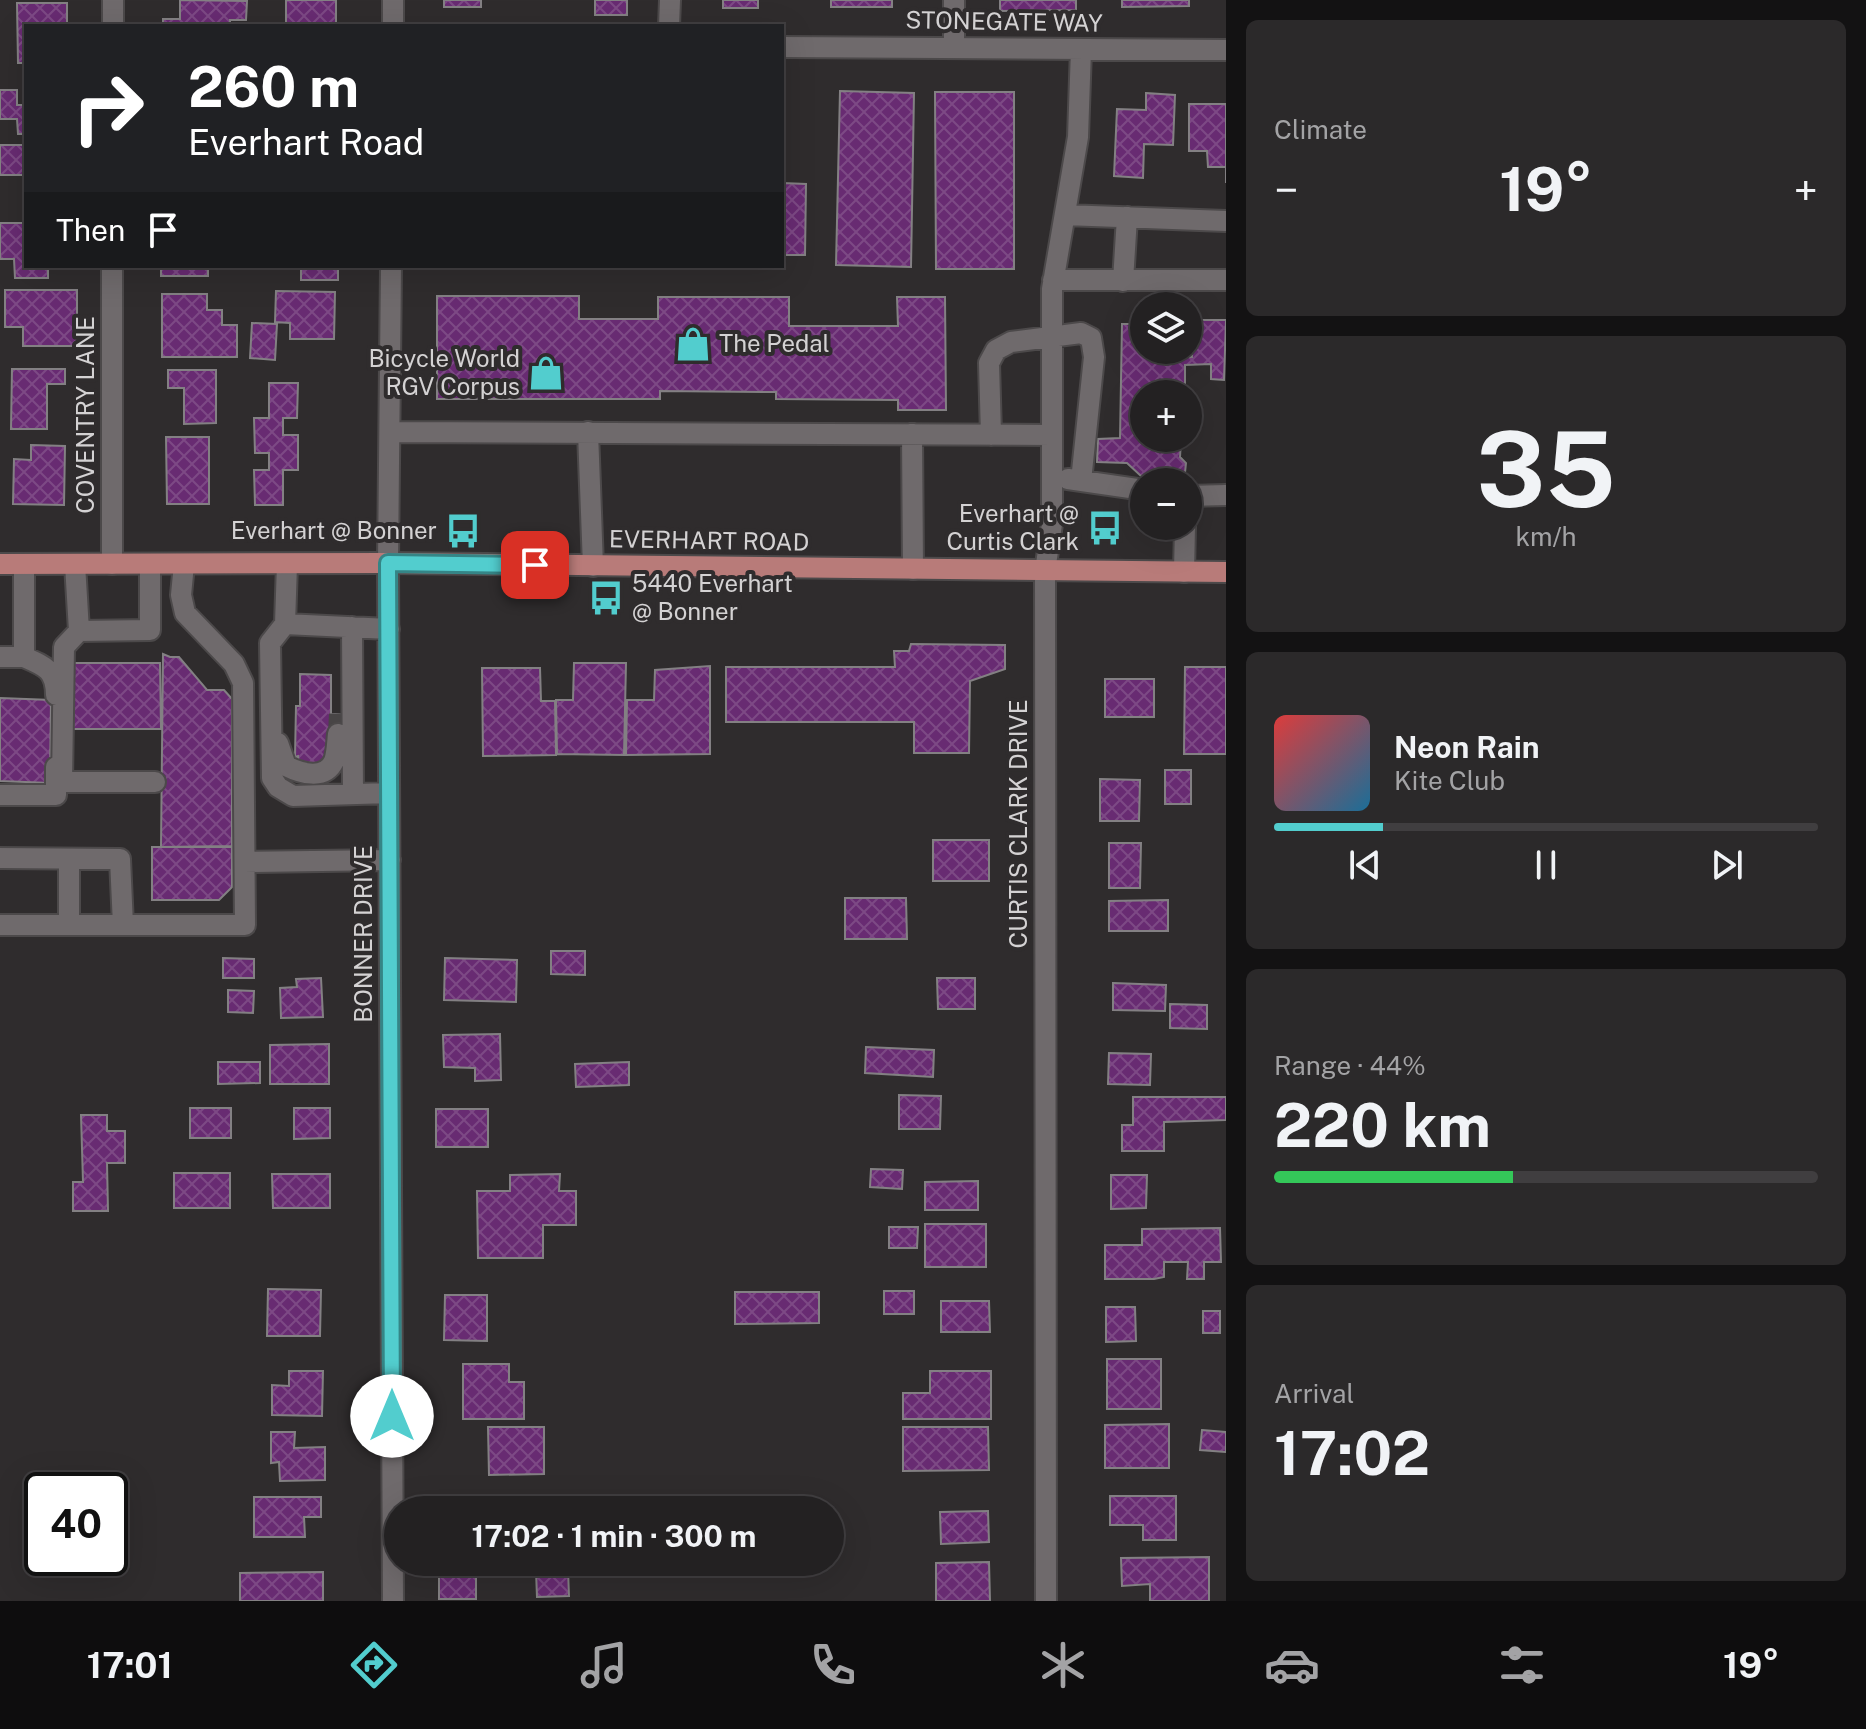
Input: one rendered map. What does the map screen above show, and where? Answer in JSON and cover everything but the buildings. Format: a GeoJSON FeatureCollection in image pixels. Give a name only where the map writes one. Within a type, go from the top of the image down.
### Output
{"type":"FeatureCollection","features":[{"type":"Feature","properties":{"kind":"main road","name":"EVERHART ROAD"},"geometry":{"type":"LineString","coordinates":[[0,564],[388,563],[1226,572]]}},
{"type":"Feature","properties":{"kind":"street"},"geometry":{"type":"LineString","coordinates":[[113,0],[113,24]]}},
{"type":"Feature","properties":{"kind":"street"},"geometry":{"type":"LineString","coordinates":[[393,0],[393,24]]}},
{"type":"Feature","properties":{"kind":"street"},"geometry":{"type":"LineString","coordinates":[[669,24],[670,0]]}},
{"type":"Feature","properties":{"kind":"street"},"geometry":{"type":"LineString","coordinates":[[954,0],[954,47]]}},
{"type":"Feature","properties":{"kind":"street","name":"STONEGATE WAY"},"geometry":{"type":"LineString","coordinates":[[784,47],[1226,50]]}},
{"type":"Feature","properties":{"kind":"street","name":"CURTIS CLARK DRIVE"},"geometry":{"type":"LineString","coordinates":[[1046,1601],[1045,571],[1052,524],[1052,289],[1078,137],[1081,49]]}},
{"type":"Feature","properties":{"kind":"street"},"geometry":{"type":"LineString","coordinates":[[1065,215],[1226,221]]}},
{"type":"Feature","properties":{"kind":"street"},"geometry":{"type":"LineString","coordinates":[[1123,281],[1127,217]]}},
{"type":"Feature","properties":{"kind":"street","name":"COVENTRY LANE"},"geometry":{"type":"LineString","coordinates":[[112,268],[112,564]]}},
{"type":"Feature","properties":{"kind":"street","name":"BONNER DRIVE"},"geometry":{"type":"LineString","coordinates":[[391,268],[388,563],[393,1601]]}},
{"type":"Feature","properties":{"kind":"street"},"geometry":{"type":"LineString","coordinates":[[1053,280],[1226,280]]}},
{"type":"Feature","properties":{"kind":"street"},"geometry":{"type":"LineString","coordinates":[[991,435],[989,363],[996,350],[1011,342],[1081,333],[1091,338],[1094,357],[1081,481]]}},
{"type":"Feature","properties":{"kind":"street"},"geometry":{"type":"LineString","coordinates":[[390,432],[1052,435]]}},
{"type":"Feature","properties":{"kind":"street"},"geometry":{"type":"LineString","coordinates":[[588,432],[593,566]]}},
{"type":"Feature","properties":{"kind":"street"},"geometry":{"type":"LineString","coordinates":[[912,434],[913,569]]}},
{"type":"Feature","properties":{"kind":"street"},"geometry":{"type":"LineString","coordinates":[[1052,477],[1130,488]]}},
{"type":"Feature","properties":{"kind":"street"},"geometry":{"type":"LineString","coordinates":[[1202,496],[1226,495]]}},
{"type":"Feature","properties":{"kind":"street"},"geometry":{"type":"LineString","coordinates":[[1184,572],[1185,540]]}},
{"type":"Feature","properties":{"kind":"street"},"geometry":{"type":"LineString","coordinates":[[24,564],[24,657]]}},
{"type":"Feature","properties":{"kind":"street"},"geometry":{"type":"LineString","coordinates":[[75,564],[79,631]]}},
{"type":"Feature","properties":{"kind":"street"},"geometry":{"type":"LineString","coordinates":[[150,564],[150,630],[79,631],[64,647],[62,782],[155,782]]}},
{"type":"Feature","properties":{"kind":"street"},"geometry":{"type":"LineString","coordinates":[[0,925],[245,925],[243,683],[234,664],[185,613],[181,595],[184,564]]}},
{"type":"Feature","properties":{"kind":"street"},"geometry":{"type":"LineString","coordinates":[[287,564],[285,624],[270,643],[272,778],[278,787],[293,796],[389,793]]}},
{"type":"Feature","properties":{"kind":"street"},"geometry":{"type":"LineString","coordinates":[[285,624],[389,629]]}},
{"type":"Feature","properties":{"kind":"street"},"geometry":{"type":"LineString","coordinates":[[352,627],[353,794]]}},
{"type":"Feature","properties":{"kind":"street"},"geometry":{"type":"LineString","coordinates":[[0,657],[24,657],[48,668],[56,685],[56,795],[0,795]]}},
{"type":"Feature","properties":{"kind":"street"},"geometry":{"type":"LineString","coordinates":[[272,724],[286,766],[299,773],[320,773],[330,766],[334,760],[339,724],[339,691],[352,661]]}},
{"type":"Feature","properties":{"kind":"street"},"geometry":{"type":"LineString","coordinates":[[0,858],[120,859],[123,925]]}},
{"type":"Feature","properties":{"kind":"street"},"geometry":{"type":"LineString","coordinates":[[69,859],[69,925]]}},
{"type":"Feature","properties":{"kind":"street"},"geometry":{"type":"LineString","coordinates":[[245,862],[390,860]]}},
{"type":"Feature","properties":{"kind":"tunnel"},"geometry":{"type":"LineString","coordinates":[[338,734],[339,714]]}},
{"type":"Feature","properties":{"kind":"place","name":"The Pedal"},"geometry":{"type":"Point","coordinates":[693,344]}},
{"type":"Feature","properties":{"kind":"place","name":"Bicycle World RGV Corpus"},"geometry":{"type":"Point","coordinates":[546,373]}},
{"type":"Feature","properties":{"kind":"place","name":"Everhart @ Curtis Clark"},"geometry":{"type":"Point","coordinates":[1105,528]}},
{"type":"Feature","properties":{"kind":"place","name":"Everhart @ Bonner"},"geometry":{"type":"Point","coordinates":[463,531]}},
{"type":"Feature","properties":{"kind":"place","name":"5440 Everhart @ Bonner"},"geometry":{"type":"Point","coordinates":[606,598]}},
{"type":"Feature","properties":{"kind":"route"},"geometry":{"type":"LineString","coordinates":[[392,1416],[388,563],[535,565]]}}]}
